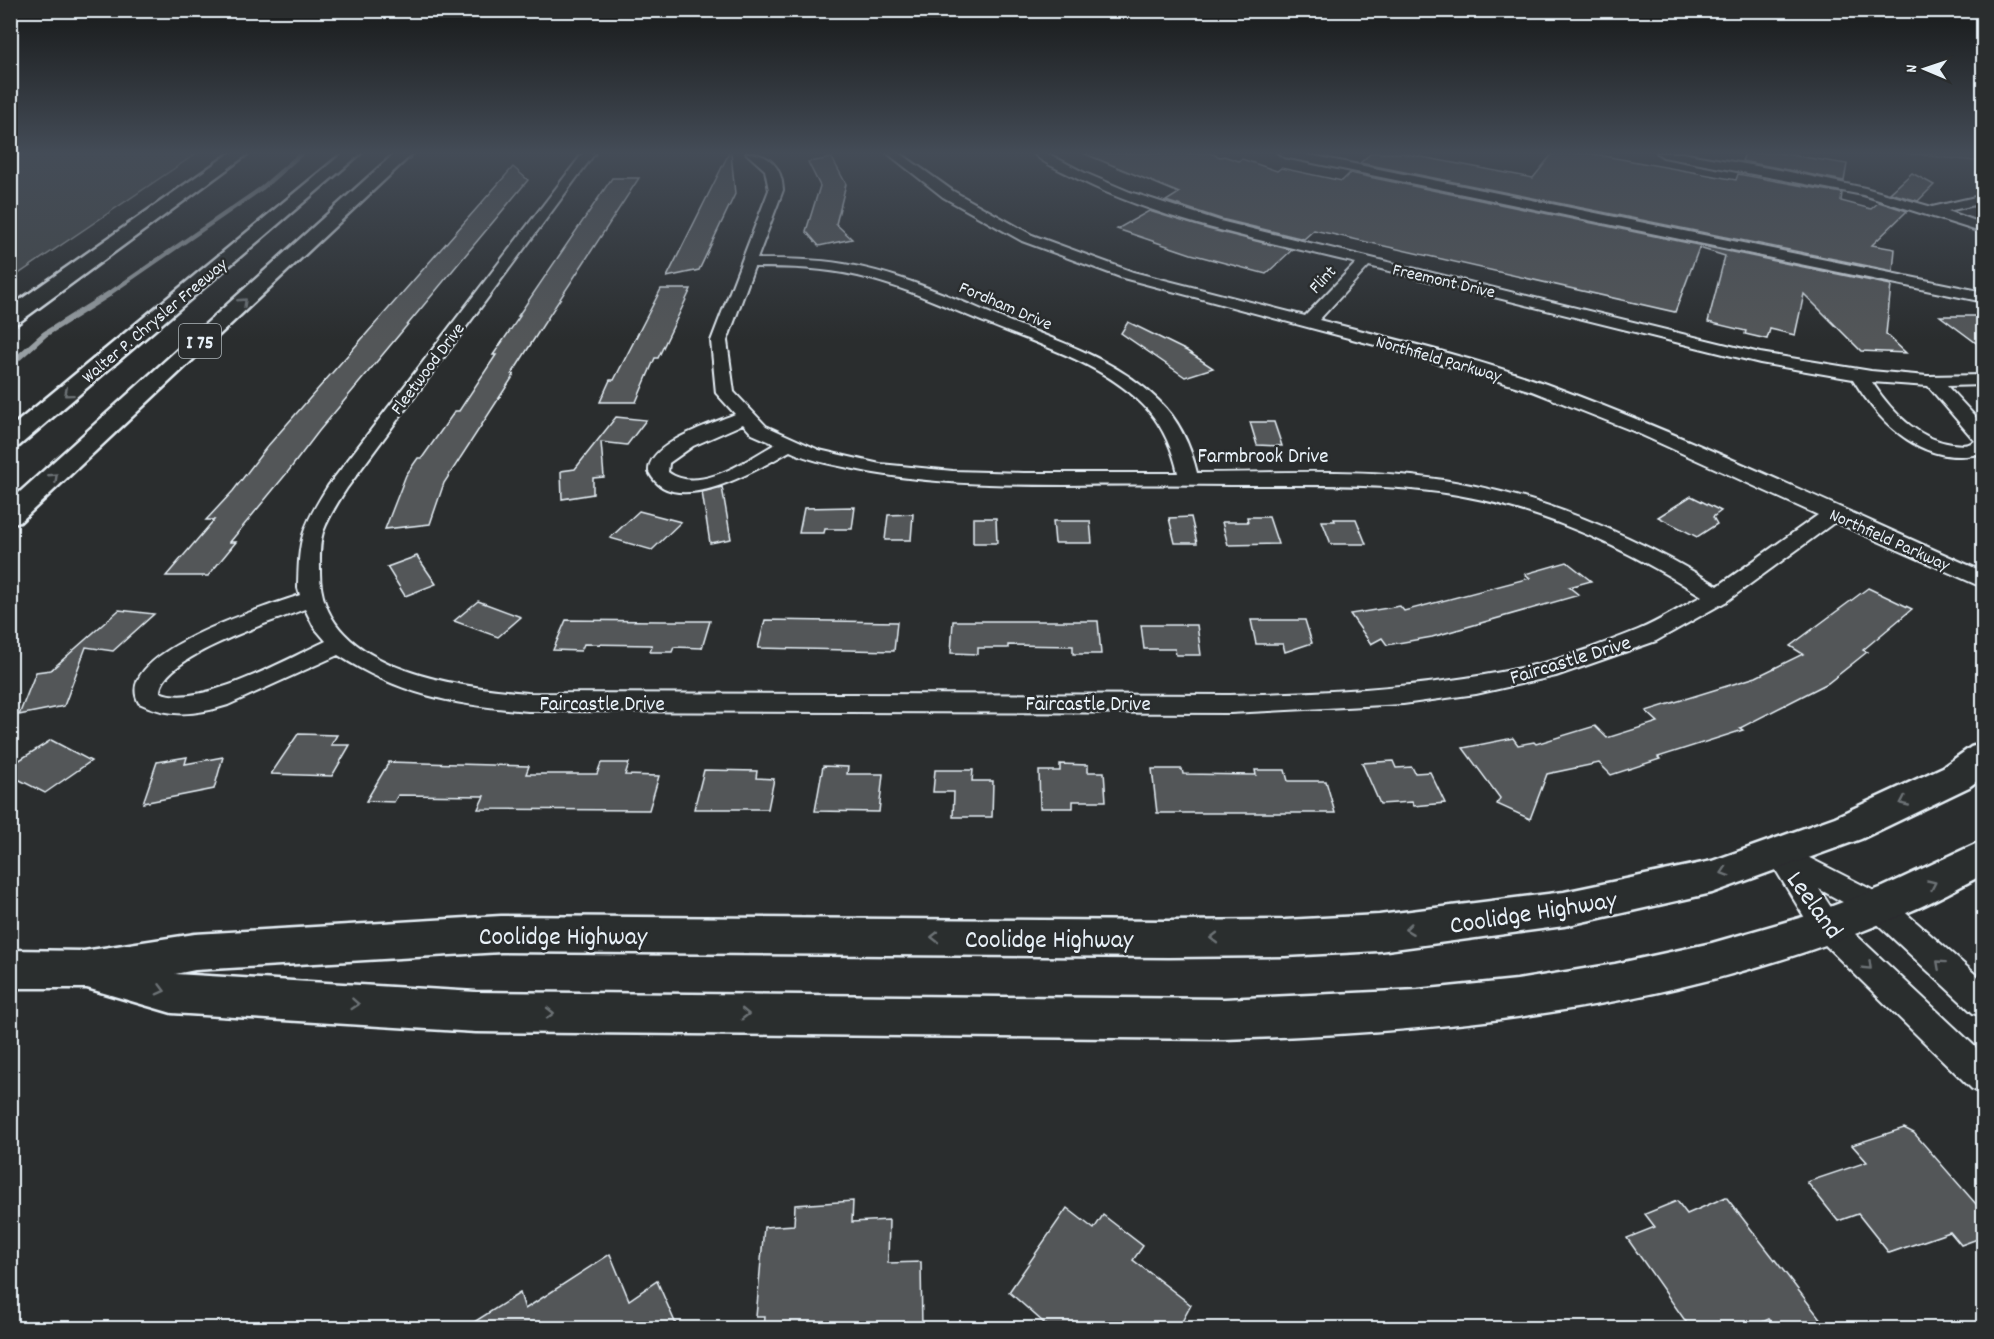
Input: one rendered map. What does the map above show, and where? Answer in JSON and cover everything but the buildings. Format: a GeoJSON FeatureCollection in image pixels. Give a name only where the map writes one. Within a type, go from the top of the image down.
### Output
{"type":"FeatureCollection","features":[{"type":"Feature","properties":{"kind":"main road"},"geometry":{"type":"LineString","coordinates":[[10,318],[154,215]]}},
{"type":"Feature","properties":{"kind":"main road","name":"Walter P. Chrysler Freeway"},"geometry":{"type":"LineString","coordinates":[[10,441],[279,215]]}},
{"type":"Feature","properties":{"kind":"main road","name":"I 75"},"geometry":{"type":"LineString","coordinates":[[10,516],[337,215]]}},
{"type":"Feature","properties":{"kind":"main road","name":"Coolidge Highway"},"geometry":{"type":"LineString","coordinates":[[10,969],[84,970],[195,952],[501,933],[1168,939],[1285,938],[1379,933],[1564,909],[1712,877],[1848,828],[1956,777],[1983,756]]}},
{"type":"Feature","properties":{"kind":"main road","name":"Coolidge Highway"},"geometry":{"type":"LineString","coordinates":[[84,970],[172,993],[476,1012],[1294,1018],[1394,1013],[1574,991],[1654,975],[1745,952],[1880,908],[1944,878],[1983,856]]}},
{"type":"Feature","properties":{"kind":"street","name":"Fleetwood Drive"},"geometry":{"type":"LineString","coordinates":[[321,621],[310,599],[307,571],[309,545],[324,508],[345,476],[543,215]]}},
{"type":"Feature","properties":{"kind":"street","name":"Farmbrook Drive"},"geometry":{"type":"LineString","coordinates":[[768,215],[719,341],[717,354],[719,378],[724,391],[744,417],[788,445],[824,459],[897,473],[1008,478],[1386,480],[1425,483],[1489,494],[1544,510],[1609,535],[1640,550],[1719,596]]}},
{"type":"Feature","properties":{"kind":"street","name":"Northfield Parkway"},"geometry":{"type":"LineString","coordinates":[[987,215],[1027,238],[1128,275],[1466,364],[1538,387],[1640,427],[1983,581]]}},
{"type":"Feature","properties":{"kind":"street","name":"Freemont Drive"},"geometry":{"type":"LineString","coordinates":[[1187,215],[1365,262],[1760,358],[1860,376],[1934,382],[1983,380]]}},
{"type":"Feature","properties":{"kind":"street"},"geometry":{"type":"LineString","coordinates":[[1587,215],[1983,297]]}},
{"type":"Feature","properties":{"kind":"street"},"geometry":{"type":"LineString","coordinates":[[1949,215],[1983,229]]}},
{"type":"Feature","properties":{"kind":"street","name":"Flint"},"geometry":{"type":"LineString","coordinates":[[1308,323],[1365,262]]}},
{"type":"Feature","properties":{"kind":"street","name":"Fordham Drive"},"geometry":{"type":"LineString","coordinates":[[750,263],[811,265],[880,276],[922,290],[1098,365],[1133,387],[1165,420],[1179,444],[1189,479]]}},
{"type":"Feature","properties":{"kind":"street"},"geometry":{"type":"LineString","coordinates":[[1860,376],[1896,424],[1908,435],[1930,444],[1956,450],[1977,449],[1983,442],[1980,433],[1934,382]]}},
{"type":"Feature","properties":{"kind":"street"},"geometry":{"type":"LineString","coordinates":[[744,417],[666,454],[660,461],[659,474],[672,484],[683,486],[710,483],[788,445]]}},
{"type":"Feature","properties":{"kind":"street","name":"Faircastle Drive"},"geometry":{"type":"LineString","coordinates":[[321,621],[341,644],[368,663],[400,678],[425,688],[491,700],[1170,704],[1318,701],[1403,695],[1476,685],[1548,670],[1648,635],[1719,596],[1834,513]]}},
{"type":"Feature","properties":{"kind":"street"},"geometry":{"type":"LineString","coordinates":[[310,599],[213,637],[171,657],[149,682],[148,697],[162,705],[182,708],[201,704],[229,694],[341,644]]}},
{"type":"Feature","properties":{"kind":"street","name":"Leeland"},"geometry":{"type":"LineString","coordinates":[[1780,854],[1880,908],[1983,1003]]}},
{"type":"Feature","properties":{"kind":"street","name":"Leeland"},"geometry":{"type":"LineString","coordinates":[[1780,854],[1827,927],[1983,1078]]}},
{"type":"Feature","properties":{"kind":"shaded area"},"geometry":{"type":"Polygon","coordinates":[[[10,215],[105,215],[11,279],[10,215]]]}},
{"type":"Feature","properties":{"kind":"waterway"},"geometry":{"type":"LineString","coordinates":[[107,295],[222,215]]}},
{"type":"Feature","properties":{"kind":"waterway"},"geometry":{"type":"LineString","coordinates":[[10,365],[45,334],[109,294]]}}]}
